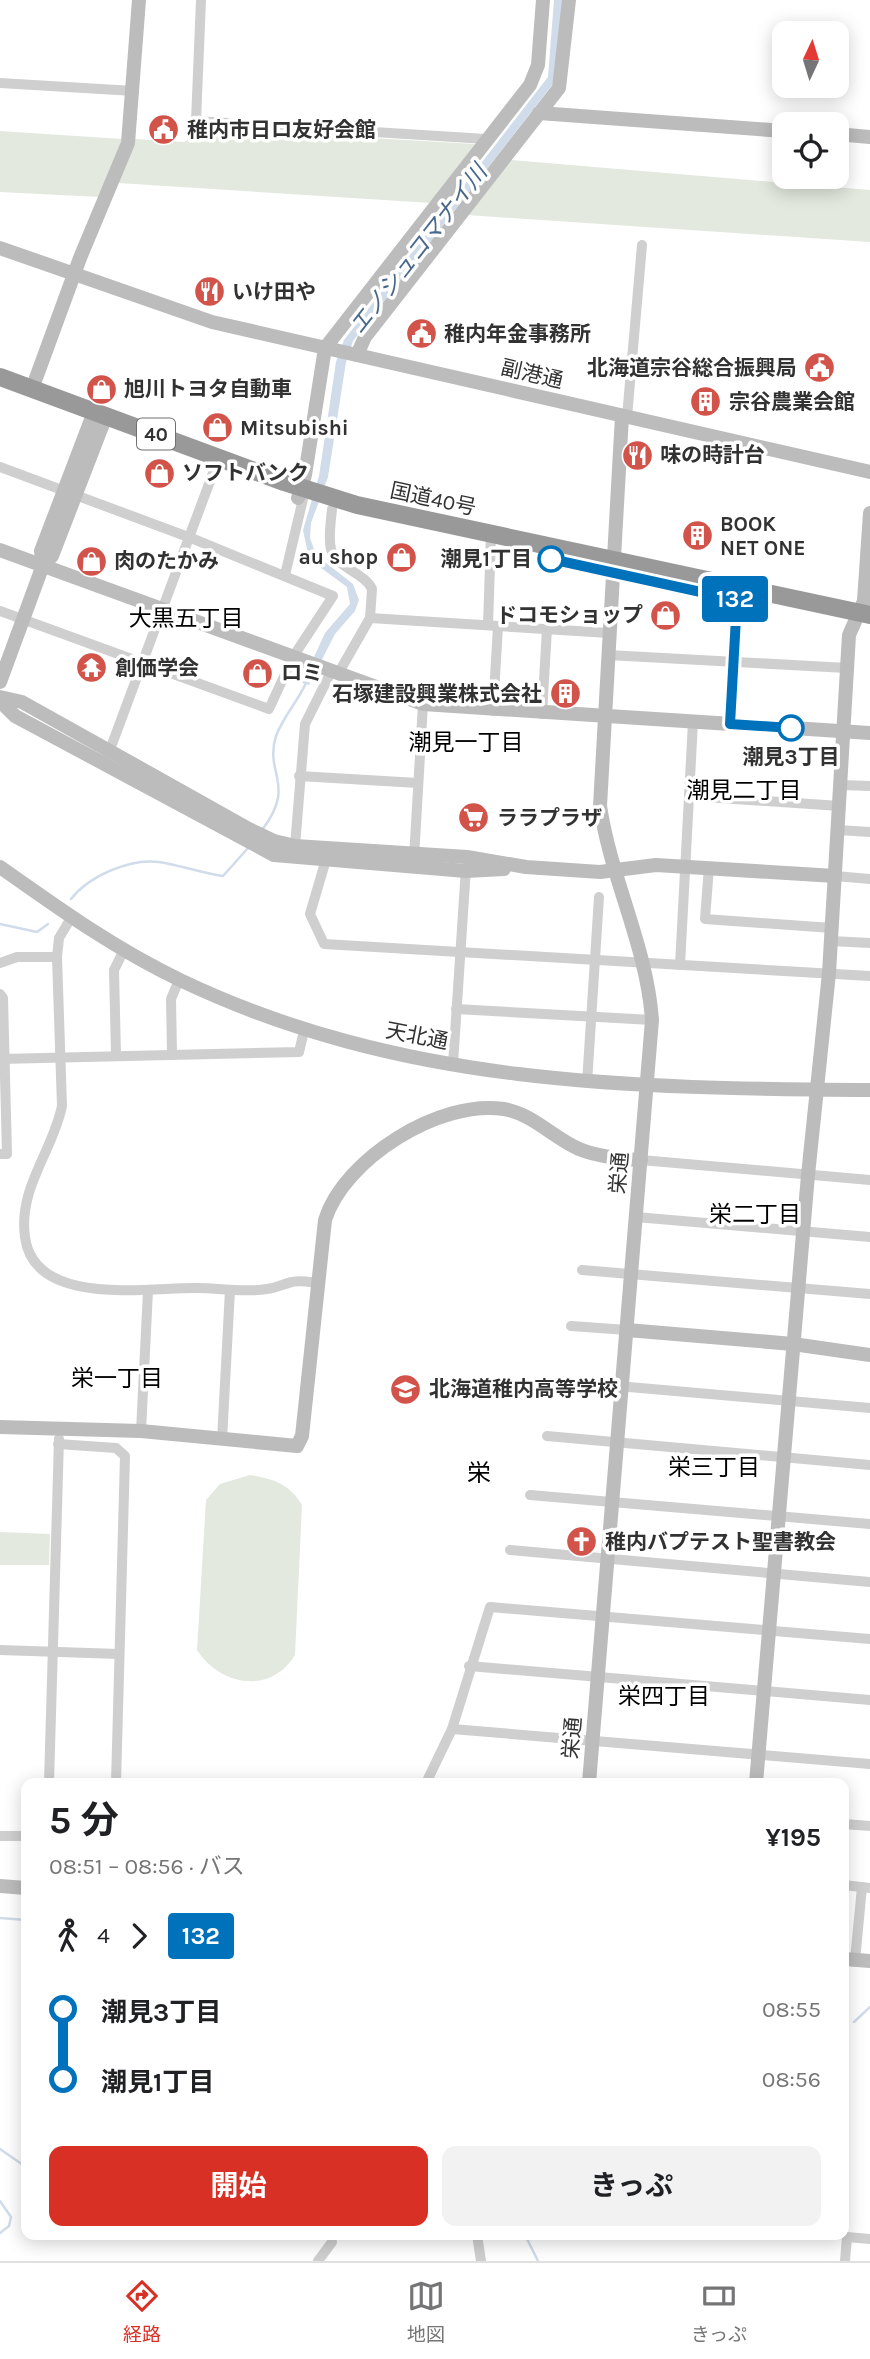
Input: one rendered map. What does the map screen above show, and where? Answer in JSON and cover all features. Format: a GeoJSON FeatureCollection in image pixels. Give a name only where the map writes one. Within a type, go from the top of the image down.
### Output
{"type":"FeatureCollection","features":[{"type":"Feature","properties":{"kind":"highway","name":"国道40号"},"geometry":{"type":"LineString","coordinates":[[0,377],[32,388],[98,419]]}},
{"type":"Feature","properties":{"kind":"highway","name":"国道40号"},"geometry":{"type":"LineString","coordinates":[[0,388],[98,419],[313,498],[376,510],[490,540],[864,619]]}},
{"type":"Feature","properties":{"kind":"street"},"geometry":{"type":"LineString","coordinates":[[32,388],[73,275],[128,143],[139,0]]}},
{"type":"Feature","properties":{"kind":"street"},"geometry":{"type":"LineString","coordinates":[[201,0],[196,121],[486,139]]}},
{"type":"Feature","properties":{"kind":"street"},"geometry":{"type":"LineString","coordinates":[[285,575],[313,498],[342,352],[486,139],[530,85],[538,65],[543,0]]}},
{"type":"Feature","properties":{"kind":"street"},"geometry":{"type":"LineString","coordinates":[[342,352],[365,338],[559,88],[569,0]]}},
{"type":"Feature","properties":{"kind":"street"},"geometry":{"type":"LineString","coordinates":[[0,83],[134,91]]}},
{"type":"Feature","properties":{"kind":"street"},"geometry":{"type":"LineString","coordinates":[[538,113],[772,130]]}},
{"type":"Feature","properties":{"kind":"street"},"geometry":{"type":"LineString","coordinates":[[849,135],[870,136]]}},
{"type":"Feature","properties":{"kind":"street"},"geometry":{"type":"LineString","coordinates":[[624,417],[642,245]]}},
{"type":"Feature","properties":{"kind":"street","name":"副港通"},"geometry":{"type":"LineString","coordinates":[[0,248],[212,322],[870,472]]}},
{"type":"Feature","properties":{"kind":"street","name":"栄通"},"geometry":{"type":"LineString","coordinates":[[589,1778],[652,1020],[643,963],[613,871],[600,806],[612,566],[624,417]]}},
{"type":"Feature","properties":{"kind":"street"},"geometry":{"type":"LineString","coordinates":[[0,682],[43,565],[52,555],[69,493],[98,419]]}},
{"type":"Feature","properties":{"kind":"street"},"geometry":{"type":"LineString","coordinates":[[107,759],[218,463]]}},
{"type":"Feature","properties":{"kind":"street"},"geometry":{"type":"LineString","coordinates":[[0,467],[191,538],[333,596],[333,601],[297,658],[270,709],[0,611]]}},
{"type":"Feature","properties":{"kind":"street"},"geometry":{"type":"LineString","coordinates":[[296,846],[299,776],[305,724],[332,672],[370,618],[370,584],[334,556],[313,498]]}},
{"type":"Feature","properties":{"kind":"street"},"geometry":{"type":"LineString","coordinates":[[756,1778],[808,1175],[829,973],[849,635],[864,619],[870,513]]}},
{"type":"Feature","properties":{"kind":"street"},"geometry":{"type":"LineString","coordinates":[[490,540],[493,711]]}},
{"type":"Feature","properties":{"kind":"street"},"geometry":{"type":"LineString","coordinates":[[0,550],[423,705],[870,733]]}},
{"type":"Feature","properties":{"kind":"street"},"geometry":{"type":"LineString","coordinates":[[730,724],[737,594]]}},
{"type":"Feature","properties":{"kind":"street"},"geometry":{"type":"LineString","coordinates":[[370,618],[609,633]]}},
{"type":"Feature","properties":{"kind":"street"},"geometry":{"type":"LineString","coordinates":[[542,714],[547,629]]}},
{"type":"Feature","properties":{"kind":"street"},"geometry":{"type":"LineString","coordinates":[[608,655],[847,668]]}},
{"type":"Feature","properties":{"kind":"street"},"geometry":{"type":"LineString","coordinates":[[0,699],[22,702],[107,759],[265,844],[285,858],[327,855],[613,871],[656,865],[686,866],[870,879]]}},
{"type":"Feature","properties":{"kind":"street"},"geometry":{"type":"LineString","coordinates":[[413,860],[423,705]]}},
{"type":"Feature","properties":{"kind":"street"},"geometry":{"type":"LineString","coordinates":[[680,965],[693,722]]}},
{"type":"Feature","properties":{"kind":"street"},"geometry":{"type":"LineString","coordinates":[[299,776],[418,783]]}},
{"type":"Feature","properties":{"kind":"street"},"geometry":{"type":"LineString","coordinates":[[841,785],[870,786]]}},
{"type":"Feature","properties":{"kind":"street"},"geometry":{"type":"LineString","coordinates":[[689,796],[839,806]]}},
{"type":"Feature","properties":{"kind":"street"},"geometry":{"type":"LineString","coordinates":[[838,830],[870,832]]}},
{"type":"Feature","properties":{"kind":"street"},"geometry":{"type":"LineString","coordinates":[[265,844],[296,846],[327,855]]}},
{"type":"Feature","properties":{"kind":"street"},"geometry":{"type":"LineString","coordinates":[[327,855],[310,914],[324,944],[870,976]]}},
{"type":"Feature","properties":{"kind":"street"},"geometry":{"type":"LineString","coordinates":[[453,1064],[467,864]]}},
{"type":"Feature","properties":{"kind":"street","name":"天北通"},"geometry":{"type":"LineString","coordinates":[[0,867],[71,918],[179,980],[304,1031],[384,1051],[453,1064],[587,1083],[648,1087],[870,1090]]}},
{"type":"Feature","properties":{"kind":"street"},"geometry":{"type":"LineString","coordinates":[[709,867],[705,919],[832,934],[870,943]]}},
{"type":"Feature","properties":{"kind":"street"},"geometry":{"type":"LineString","coordinates":[[587,1083],[598,897]]}},
{"type":"Feature","properties":{"kind":"street"},"geometry":{"type":"LineString","coordinates":[[71,918],[59,938],[57,957],[62,1106],[59,1120],[31,1183],[27,1199],[25,1238],[30,1252],[49,1275],[69,1286],[148,1291],[197,1287],[267,1289],[294,1281],[318,1283]]}},
{"type":"Feature","properties":{"kind":"street"},"geometry":{"type":"LineString","coordinates":[[116,1055],[114,970],[124,950]]}},
{"type":"Feature","properties":{"kind":"street"},"geometry":{"type":"LineString","coordinates":[[0,963],[17,957],[57,957]]}},
{"type":"Feature","properties":{"kind":"street"},"geometry":{"type":"LineString","coordinates":[[172,1053],[171,999],[179,980]]}},
{"type":"Feature","properties":{"kind":"street"},"geometry":{"type":"LineString","coordinates":[[0,994],[7,1154],[0,1154]]}},
{"type":"Feature","properties":{"kind":"street"},"geometry":{"type":"LineString","coordinates":[[456,1009],[652,1020]]}},
{"type":"Feature","properties":{"kind":"street"},"geometry":{"type":"LineString","coordinates":[[2,1059],[299,1052],[304,1031]]}},
{"type":"Feature","properties":{"kind":"street"},"geometry":{"type":"LineString","coordinates":[[0,1427],[141,1431],[293,1447],[300,1444],[325,1220],[334,1199],[380,1150],[432,1121],[464,1110],[505,1109],[523,1114],[578,1148],[612,1158],[870,1180]]}},
{"type":"Feature","properties":{"kind":"street"},"geometry":{"type":"LineString","coordinates":[[636,1217],[870,1237]]}},
{"type":"Feature","properties":{"kind":"street"},"geometry":{"type":"LineString","coordinates":[[582,1270],[870,1294]]}},
{"type":"Feature","properties":{"kind":"street"},"geometry":{"type":"LineString","coordinates":[[222,1440],[230,1290]]}},
{"type":"Feature","properties":{"kind":"street"},"geometry":{"type":"LineString","coordinates":[[141,1431],[148,1291]]}},
{"type":"Feature","properties":{"kind":"street"},"geometry":{"type":"LineString","coordinates":[[571,1326],[793,1344],[870,1355]]}},
{"type":"Feature","properties":{"kind":"street"},"geometry":{"type":"LineString","coordinates":[[560,1381],[870,1408]]}},
{"type":"Feature","properties":{"kind":"street"},"geometry":{"type":"LineString","coordinates":[[49,1778],[59,1428]]}},
{"type":"Feature","properties":{"kind":"street"},"geometry":{"type":"LineString","coordinates":[[547,1436],[870,1465]]}},
{"type":"Feature","properties":{"kind":"street"},"geometry":{"type":"LineString","coordinates":[[58,1444],[116,1448],[125,1457],[116,1778]]}},
{"type":"Feature","properties":{"kind":"street"},"geometry":{"type":"LineString","coordinates":[[530,1495],[870,1524]]}},
{"type":"Feature","properties":{"kind":"street"},"geometry":{"type":"LineString","coordinates":[[510,1550],[870,1582]]}},
{"type":"Feature","properties":{"kind":"street"},"geometry":{"type":"LineString","coordinates":[[428,1778],[452,1729],[489,1607],[870,1639]]}},
{"type":"Feature","properties":{"kind":"street"},"geometry":{"type":"LineString","coordinates":[[0,1650],[119,1654]]}},
{"type":"Feature","properties":{"kind":"street"},"geometry":{"type":"LineString","coordinates":[[469,1666],[870,1700]]}},
{"type":"Feature","properties":{"kind":"street"},"geometry":{"type":"LineString","coordinates":[[452,1729],[870,1764]]}},
{"type":"Feature","properties":{"kind":"street"},"geometry":{"type":"LineString","coordinates":[[849,1824],[870,1826]]}},
{"type":"Feature","properties":{"kind":"street"},"geometry":{"type":"LineString","coordinates":[[0,1836],[21,1836]]}},
{"type":"Feature","properties":{"kind":"street"},"geometry":{"type":"LineString","coordinates":[[0,1886],[21,1888]]}},
{"type":"Feature","properties":{"kind":"street"},"geometry":{"type":"LineString","coordinates":[[856,1960],[866,1887]]}},
{"type":"Feature","properties":{"kind":"street"},"geometry":{"type":"LineString","coordinates":[[849,2237],[870,2239]]}},
{"type":"Feature","properties":{"kind":"street"},"geometry":{"type":"LineString","coordinates":[[478,2240],[481,2261]]}},
{"type":"Feature","properties":{"kind":"street"},"geometry":{"type":"LineString","coordinates":[[845,2261],[847,2240]]}},
{"type":"Feature","properties":{"kind":"street"},"geometry":{"type":"LineString","coordinates":[[318,2261],[332,2242]]}},
{"type":"Feature","properties":{"kind":"shaded area"},"geometry":{"type":"Polygon","coordinates":[[[198,128],[475,144],[431,203],[118,183],[135,139],[185,142],[198,128]]]}},
{"type":"Feature","properties":{"kind":"shaded area"},"geometry":{"type":"Polygon","coordinates":[[[0,131],[122,139],[100,197],[0,192],[0,131]]]}},
{"type":"Feature","properties":{"kind":"shaded area"},"geometry":{"type":"Polygon","coordinates":[[[511,160],[772,182],[772,189],[870,190],[870,242],[467,215],[511,160]]]}},
{"type":"Feature","properties":{"kind":"shaded area"},"geometry":{"type":"Polygon","coordinates":[[[250,1475],[281,1484],[292,1492],[302,1505],[295,1655],[285,1668],[273,1676],[246,1681],[219,1672],[197,1650],[206,1500],[220,1484],[250,1475]]]}},
{"type":"Feature","properties":{"kind":"shaded area"},"geometry":{"type":"Polygon","coordinates":[[[0,1532],[50,1534],[49,1565],[0,1565],[0,1532]]]}},
{"type":"Feature","properties":{"kind":"water"},"geometry":{"type":"Polygon","coordinates":[[[554,0],[563,0],[556,80],[353,341],[346,362],[328,477],[311,523],[310,538],[316,555],[353,584],[359,600],[355,611],[335,634],[309,685],[302,683],[325,633],[350,604],[347,587],[309,559],[303,530],[319,476],[336,362],[344,340],[548,77],[554,0]]]}},
{"type":"Feature","properties":{"kind":"waterway","name":"エノシュコマナイ川"},"geometry":{"type":"LineString","coordinates":[[262,830],[272,814],[279,790],[273,749],[276,736],[306,683]]}},
{"type":"Feature","properties":{"kind":"waterway","name":"エノシュコマナイ川"},"geometry":{"type":"LineString","coordinates":[[71,899],[88,883],[111,870],[148,861],[223,876],[249,847]]}},
{"type":"Feature","properties":{"kind":"waterway","name":"エノシュコマナイ川"},"geometry":{"type":"LineString","coordinates":[[0,924],[37,932],[48,924]]}},
{"type":"Feature","properties":{"kind":"waterway","name":"エノシュコマナイ川"},"geometry":{"type":"LineString","coordinates":[[0,1918],[21,1920]]}},
{"type":"Feature","properties":{"kind":"waterway"},"geometry":{"type":"LineString","coordinates":[[854,2022],[870,2007]]}},
{"type":"Feature","properties":{"kind":"waterway","name":"エノシュコマナイ川"},"geometry":{"type":"LineString","coordinates":[[0,2149],[21,2164]]}},
{"type":"Feature","properties":{"kind":"waterway","name":"エノシュコマナイ川"},"geometry":{"type":"LineString","coordinates":[[0,2201],[11,2217],[9,2226],[0,2233]]}},
{"type":"Feature","properties":{"kind":"waterway"},"geometry":{"type":"LineString","coordinates":[[528,2240],[538,2261]]}},
{"type":"Feature","properties":{"kind":"bus line","name":"132"},"geometry":{"type":"LineString","coordinates":[[551,559],[676,584],[737,600],[730,724],[791,728]]}},
{"type":"Feature","properties":{"kind":"place","name":"稚内市日ロ友好会館"},"geometry":{"type":"Point","coordinates":[164,130]}},
{"type":"Feature","properties":{"kind":"place","name":"いけ田や"},"geometry":{"type":"Point","coordinates":[209,292]}},
{"type":"Feature","properties":{"kind":"place","name":"稚内年金事務所"},"geometry":{"type":"Point","coordinates":[421,334]}},
{"type":"Feature","properties":{"kind":"place","name":"北海道宗谷総合振興局"},"geometry":{"type":"Point","coordinates":[820,368]}},
{"type":"Feature","properties":{"kind":"place","name":"旭川トヨタ自動車"},"geometry":{"type":"Point","coordinates":[101,389]}},
{"type":"Feature","properties":{"kind":"place","name":"宗谷農業会館"},"geometry":{"type":"Point","coordinates":[706,402]}},
{"type":"Feature","properties":{"kind":"place","name":"Mitsubishi"},"geometry":{"type":"Point","coordinates":[217,428]}},
{"type":"Feature","properties":{"kind":"place","name":"味の時計台"},"geometry":{"type":"Point","coordinates":[637,455]}},
{"type":"Feature","properties":{"kind":"place","name":"ソフトバンク"},"geometry":{"type":"Point","coordinates":[159,473]}},
{"type":"Feature","properties":{"kind":"place","name":"BOOK NET ONE"},"geometry":{"type":"Point","coordinates":[697,536]}},
{"type":"Feature","properties":{"kind":"place","name":"au shop"},"geometry":{"type":"Point","coordinates":[401,557]}},
{"type":"Feature","properties":{"kind":"place","name":"潮見1丁目"},"geometry":{"type":"Point","coordinates":[551,559]}},
{"type":"Feature","properties":{"kind":"place","name":"肉のたかみ"},"geometry":{"type":"Point","coordinates":[91,561]}},
{"type":"Feature","properties":{"kind":"place","name":"ドコモショップ"},"geometry":{"type":"Point","coordinates":[666,615]}},
{"type":"Feature","properties":{"kind":"place","name":"創価学会"},"geometry":{"type":"Point","coordinates":[92,668]}},
{"type":"Feature","properties":{"kind":"place","name":"ロミ"},"geometry":{"type":"Point","coordinates":[258,673]}},
{"type":"Feature","properties":{"kind":"place","name":"石塚建設興業株式会社"},"geometry":{"type":"Point","coordinates":[565,694]}},
{"type":"Feature","properties":{"kind":"place","name":"潮見3丁目"},"geometry":{"type":"Point","coordinates":[791,728]}},
{"type":"Feature","properties":{"kind":"place","name":"ララプラザ"},"geometry":{"type":"Point","coordinates":[474,818]}},
{"type":"Feature","properties":{"kind":"place","name":"北海道稚内高等学校"},"geometry":{"type":"Point","coordinates":[406,1389]}},
{"type":"Feature","properties":{"kind":"place","name":"稚内バプテスト聖書教会"},"geometry":{"type":"Point","coordinates":[582,1542]}},
{"type":"Feature","properties":{"kind":"district","name":"大黒五丁目"},"geometry":{"type":"Point","coordinates":[186,618]}},
{"type":"Feature","properties":{"kind":"district","name":"潮見一丁目"},"geometry":{"type":"Point","coordinates":[466,742]}},
{"type":"Feature","properties":{"kind":"district","name":"潮見二丁目"},"geometry":{"type":"Point","coordinates":[744,790]}},
{"type":"Feature","properties":{"kind":"district","name":"栄二丁目"},"geometry":{"type":"Point","coordinates":[755,1214]}},
{"type":"Feature","properties":{"kind":"district","name":"栄一丁目"},"geometry":{"type":"Point","coordinates":[117,1378]}},
{"type":"Feature","properties":{"kind":"district","name":"栄三丁目"},"geometry":{"type":"Point","coordinates":[714,1467]}},
{"type":"Feature","properties":{"kind":"district","name":"栄"},"geometry":{"type":"Point","coordinates":[479,1473]}},
{"type":"Feature","properties":{"kind":"district","name":"栄四丁目"},"geometry":{"type":"Point","coordinates":[664,1696]}}]}
